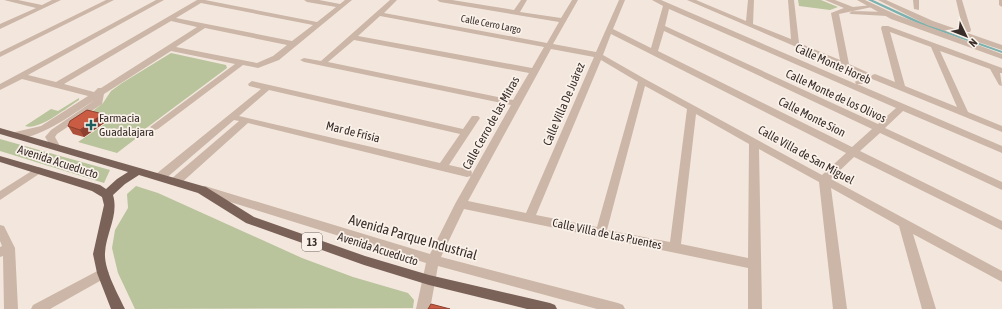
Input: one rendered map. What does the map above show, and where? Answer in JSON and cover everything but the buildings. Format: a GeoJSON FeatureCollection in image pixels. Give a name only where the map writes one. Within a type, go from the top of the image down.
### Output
{"type":"FeatureCollection","features":[{"type":"Feature","properties":{"kind":"main road","name":"Avenida Acueducto"},"geometry":{"type":"LineString","coordinates":[[0,131],[202,190],[250,220],[364,260],[429,280],[550,309]]}},
{"type":"Feature","properties":{"kind":"main road","name":"Avenida Acueducto"},"geometry":{"type":"LineString","coordinates":[[0,159],[96,188],[107,195],[110,205],[99,254],[103,273],[118,309]]}},
{"type":"Feature","properties":{"kind":"main road"},"geometry":{"type":"LineString","coordinates":[[96,188],[116,179],[123,167]]}},
{"type":"Feature","properties":{"kind":"main road"},"geometry":{"type":"LineString","coordinates":[[107,195],[112,188],[124,179],[139,171]]}},
{"type":"Feature","properties":{"kind":"street"},"geometry":{"type":"LineString","coordinates":[[7,0],[43,7]]}},
{"type":"Feature","properties":{"kind":"street"},"geometry":{"type":"LineString","coordinates":[[0,27],[58,0]]}},
{"type":"Feature","properties":{"kind":"street"},"geometry":{"type":"LineString","coordinates":[[0,56],[111,0]]}},
{"type":"Feature","properties":{"kind":"street"},"geometry":{"type":"LineString","coordinates":[[0,87],[161,0]]}},
{"type":"Feature","properties":{"kind":"street"},"geometry":{"type":"LineString","coordinates":[[307,0],[342,6]]}},
{"type":"Feature","properties":{"kind":"street"},"geometry":{"type":"LineString","coordinates":[[170,48],[258,66],[272,60],[349,0]]}},
{"type":"Feature","properties":{"kind":"street"},"geometry":{"type":"LineString","coordinates":[[323,63],[394,0]]}},
{"type":"Feature","properties":{"kind":"street"},"geometry":{"type":"LineString","coordinates":[[440,0],[471,2],[563,21]]}},
{"type":"Feature","properties":{"kind":"street"},"geometry":{"type":"LineString","coordinates":[[516,12],[524,0]]}},
{"type":"Feature","properties":{"kind":"street","name":"Calle Cerro de las Mitras"},"geometry":{"type":"LineString","coordinates":[[423,309],[426,303],[433,260],[461,204],[516,103],[575,0]]}},
{"type":"Feature","properties":{"kind":"street","name":"Calle Villa De Juárez"},"geometry":{"type":"LineString","coordinates":[[530,217],[622,0]]}},
{"type":"Feature","properties":{"kind":"street","name":"Calle Monte Horeb"},"geometry":{"type":"LineString","coordinates":[[655,0],[1002,150]]}},
{"type":"Feature","properties":{"kind":"street"},"geometry":{"type":"LineString","coordinates":[[690,0],[710,4],[749,25],[867,74],[859,82]]}},
{"type":"Feature","properties":{"kind":"street"},"geometry":{"type":"LineString","coordinates":[[749,25],[751,0]]}},
{"type":"Feature","properties":{"kind":"street"},"geometry":{"type":"LineString","coordinates":[[791,0],[795,44]]}},
{"type":"Feature","properties":{"kind":"street"},"geometry":{"type":"LineString","coordinates":[[828,0],[853,9]]}},
{"type":"Feature","properties":{"kind":"street"},"geometry":{"type":"LineString","coordinates":[[860,0],[884,13],[1002,57]]}},
{"type":"Feature","properties":{"kind":"street"},"geometry":{"type":"LineString","coordinates":[[881,0],[930,23],[1002,48]]}},
{"type":"Feature","properties":{"kind":"street"},"geometry":{"type":"LineString","coordinates":[[916,0],[917,10]]}},
{"type":"Feature","properties":{"kind":"street"},"geometry":{"type":"LineString","coordinates":[[959,0],[967,30]]}},
{"type":"Feature","properties":{"kind":"street"},"geometry":{"type":"LineString","coordinates":[[1002,0],[1002,5]]}},
{"type":"Feature","properties":{"kind":"street"},"geometry":{"type":"LineString","coordinates":[[57,85],[201,1],[319,24]]}},
{"type":"Feature","properties":{"kind":"street"},"geometry":{"type":"LineString","coordinates":[[654,52],[667,5]]}},
{"type":"Feature","properties":{"kind":"street"},"geometry":{"type":"LineString","coordinates":[[844,64],[835,14],[841,11],[870,6]]}},
{"type":"Feature","properties":{"kind":"street"},"geometry":{"type":"LineString","coordinates":[[841,11],[855,13],[884,13]]}},
{"type":"Feature","properties":{"kind":"street","name":"Calle Cerro Largo"},"geometry":{"type":"LineString","coordinates":[[379,14],[598,55]]}},
{"type":"Feature","properties":{"kind":"street"},"geometry":{"type":"LineString","coordinates":[[169,19],[293,44]]}},
{"type":"Feature","properties":{"kind":"street"},"geometry":{"type":"LineString","coordinates":[[14,135],[37,131],[204,26]]}},
{"type":"Feature","properties":{"kind":"street","name":"Calle Monte de los Olivos"},"geometry":{"type":"LineString","coordinates":[[661,27],[1002,186]]}},
{"type":"Feature","properties":{"kind":"street"},"geometry":{"type":"LineString","coordinates":[[902,88],[884,28],[889,28],[998,70],[1002,83]]}},
{"type":"Feature","properties":{"kind":"street","name":"Calle Monte Sion"},"geometry":{"type":"LineString","coordinates":[[609,30],[1002,226]]}},
{"type":"Feature","properties":{"kind":"street"},"geometry":{"type":"LineString","coordinates":[[352,37],[534,71]]}},
{"type":"Feature","properties":{"kind":"street"},"geometry":{"type":"LineString","coordinates":[[934,46],[964,113]]}},
{"type":"Feature","properties":{"kind":"street","name":"Calle Villa de San Miguel"},"geometry":{"type":"LineString","coordinates":[[598,55],[642,81],[1002,277]]}},
{"type":"Feature","properties":{"kind":"street"},"geometry":{"type":"LineString","coordinates":[[304,60],[516,103]]}},
{"type":"Feature","properties":{"kind":"street"},"geometry":{"type":"LineString","coordinates":[[155,127],[241,63]]}},
{"type":"Feature","properties":{"kind":"street"},"geometry":{"type":"LineString","coordinates":[[22,76],[98,93]]}},
{"type":"Feature","properties":{"kind":"street"},"geometry":{"type":"LineString","coordinates":[[875,77],[1002,129]]}},
{"type":"Feature","properties":{"kind":"street"},"geometry":{"type":"LineString","coordinates":[[601,232],[642,81]]}},
{"type":"Feature","properties":{"kind":"street"},"geometry":{"type":"LineString","coordinates":[[252,84],[465,132]]}},
{"type":"Feature","properties":{"kind":"street"},"geometry":{"type":"LineString","coordinates":[[160,177],[268,87]]}},
{"type":"Feature","properties":{"kind":"street"},"geometry":{"type":"LineString","coordinates":[[54,146],[51,140],[51,135],[99,102],[98,93]]}},
{"type":"Feature","properties":{"kind":"street"},"geometry":{"type":"LineString","coordinates":[[840,309],[824,179],[902,107]]}},
{"type":"Feature","properties":{"kind":"street"},"geometry":{"type":"LineString","coordinates":[[675,248],[692,108]]}},
{"type":"Feature","properties":{"kind":"street","name":"Mar de Frisia"},"geometry":{"type":"LineString","coordinates":[[233,117],[466,173]]}},
{"type":"Feature","properties":{"kind":"street"},"geometry":{"type":"LineString","coordinates":[[442,168],[474,118]]}},
{"type":"Feature","properties":{"kind":"street"},"geometry":{"type":"LineString","coordinates":[[175,182],[246,120]]}},
{"type":"Feature","properties":{"kind":"street"},"geometry":{"type":"LineString","coordinates":[[54,121],[66,124]]}},
{"type":"Feature","properties":{"kind":"street"},"geometry":{"type":"LineString","coordinates":[[754,141],[754,264],[756,309]]}},
{"type":"Feature","properties":{"kind":"street"},"geometry":{"type":"LineString","coordinates":[[0,196],[38,170]]}},
{"type":"Feature","properties":{"kind":"street","name":"Avenida Parque Industrial"},"geometry":{"type":"LineString","coordinates":[[202,190],[433,260],[618,309]]}},
{"type":"Feature","properties":{"kind":"street","name":"Calle Villa de Las Puentes"},"geometry":{"type":"LineString","coordinates":[[461,204],[754,264]]}},
{"type":"Feature","properties":{"kind":"street"},"geometry":{"type":"LineString","coordinates":[[904,223],[929,309]]}},
{"type":"Feature","properties":{"kind":"street"},"geometry":{"type":"LineString","coordinates":[[0,229],[5,250],[10,309]]}},
{"type":"Feature","properties":{"kind":"street"},"geometry":{"type":"LineString","coordinates":[[38,309],[103,273]]}},
{"type":"Feature","properties":{"kind":"green space"},"geometry":{"type":"Polygon","coordinates":[[[798,0],[821,0],[838,7],[830,10],[799,6],[798,0]]]}},
{"type":"Feature","properties":{"kind":"green space"},"geometry":{"type":"Polygon","coordinates":[[[171,53],[226,65],[227,68],[145,129],[147,130],[117,153],[78,142],[109,121],[88,115],[103,103],[111,91],[171,53]]]}},
{"type":"Feature","properties":{"kind":"green space"},"geometry":{"type":"Polygon","coordinates":[[[79,98],[79,100],[45,122],[31,127],[25,126],[51,109],[58,111],[79,98]]]}},
{"type":"Feature","properties":{"kind":"green space"},"geometry":{"type":"Polygon","coordinates":[[[0,139],[110,170],[104,183],[0,151],[0,139]]]}},
{"type":"Feature","properties":{"kind":"green space"},"geometry":{"type":"Polygon","coordinates":[[[136,186],[158,193],[302,258],[353,277],[408,293],[414,300],[413,308],[135,309],[118,273],[112,248],[115,230],[128,208],[127,194],[136,186]]]}},
{"type":"Feature","properties":{"kind":"water"},"geometry":{"type":"Polygon","coordinates":[[[868,0],[873,0],[921,22],[1002,51],[1002,53],[919,24],[868,0]]]}},
{"type":"Feature","properties":{"kind":"place","name":"Farmacia Guadalajara"},"geometry":{"type":"Point","coordinates":[91,125]}}]}
